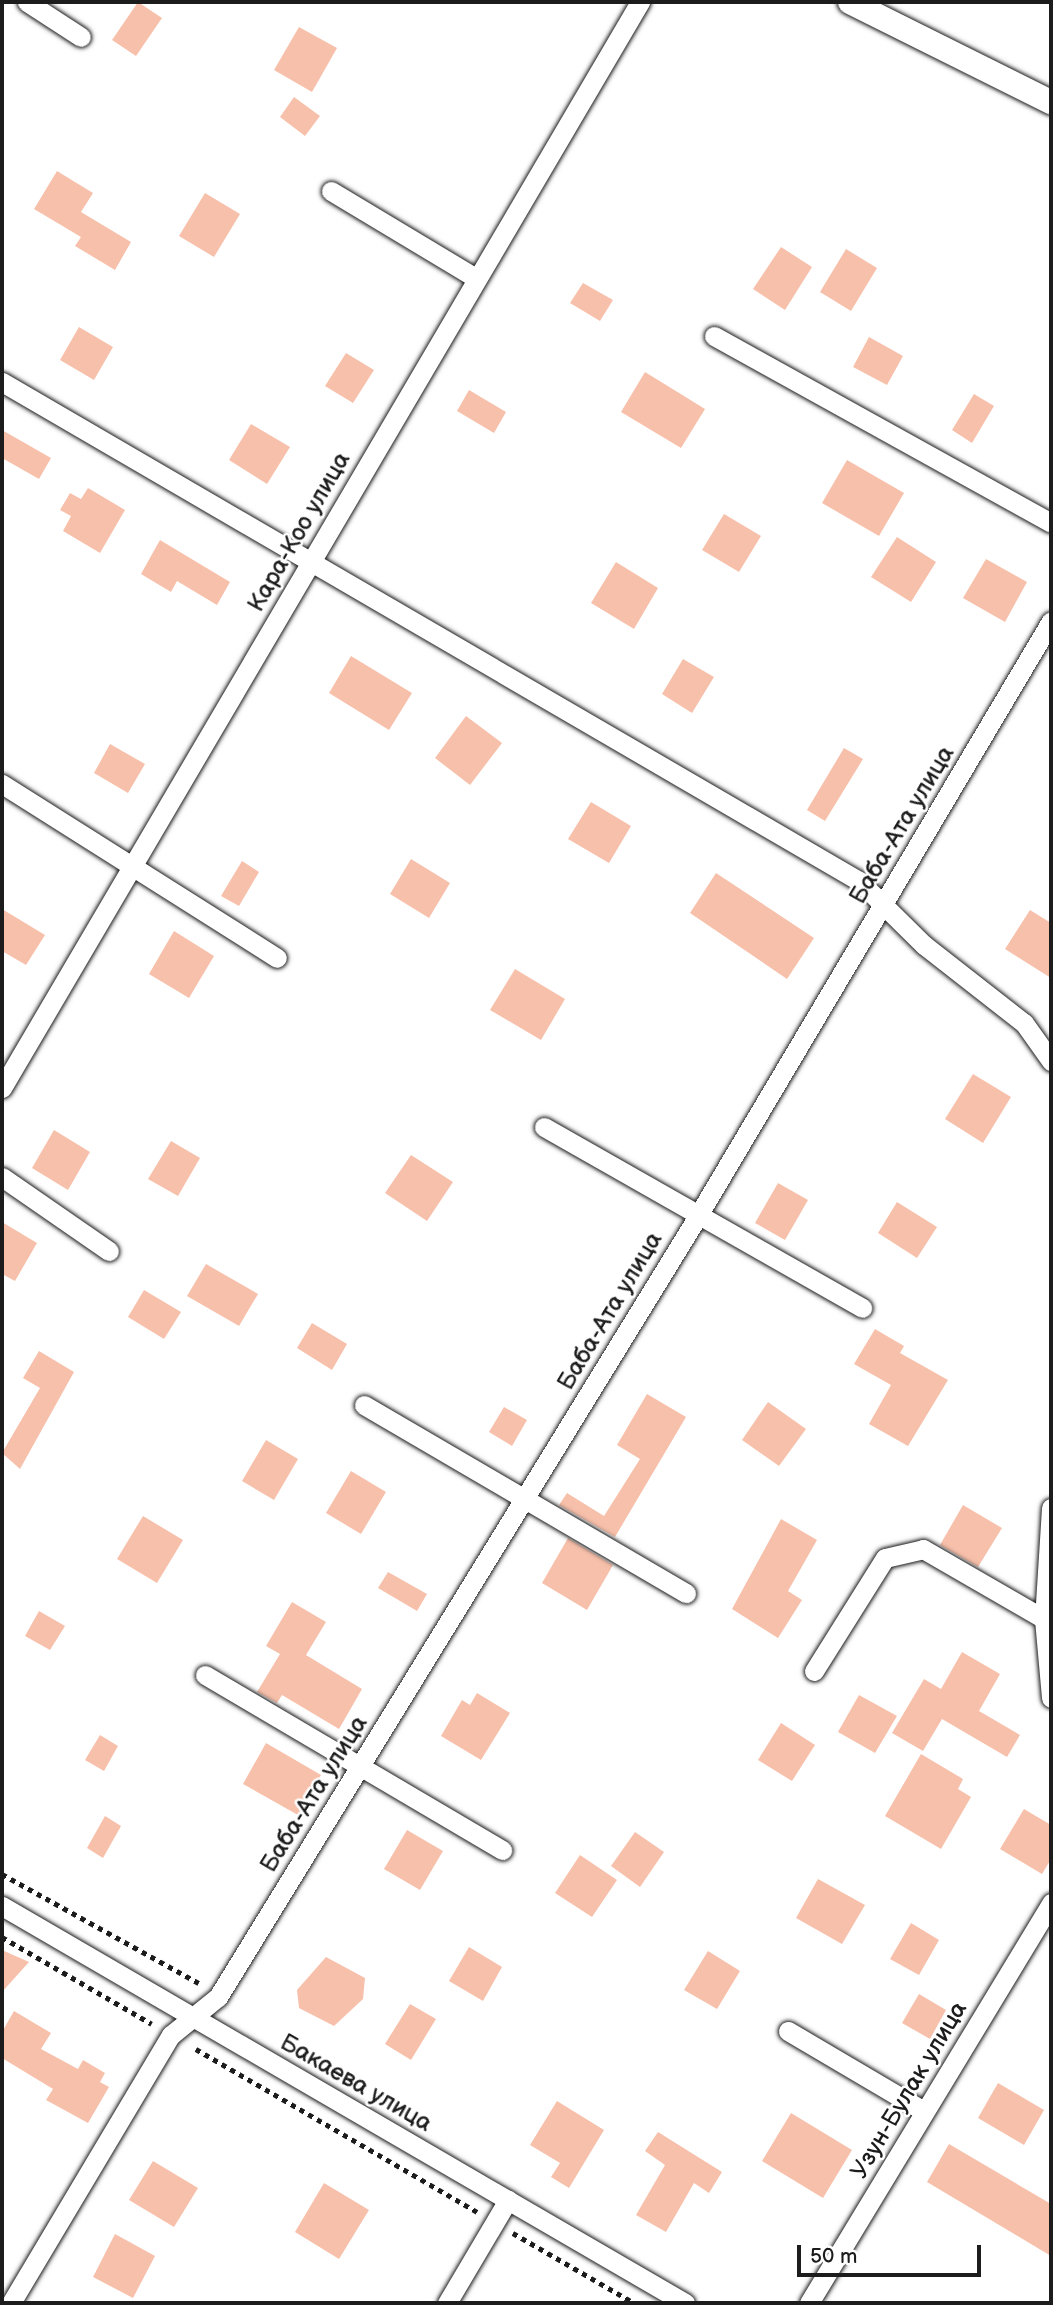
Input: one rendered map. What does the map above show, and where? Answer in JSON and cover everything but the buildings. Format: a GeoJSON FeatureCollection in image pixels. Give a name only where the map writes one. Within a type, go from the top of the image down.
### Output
{"type":"FeatureCollection","features":[{"type":"Feature","properties":{"kind":"street"},"geometry":{"type":"LineString","coordinates":[[27,2],[81,37]]}},
{"type":"Feature","properties":{"kind":"street","name":"Кара-Коо улица"},"geometry":{"type":"LineString","coordinates":[[2,1088],[313,559],[474,277],[640,2]]}},
{"type":"Feature","properties":{"kind":"street"},"geometry":{"type":"LineString","coordinates":[[850,2],[1051,102]]}},
{"type":"Feature","properties":{"kind":"street"},"geometry":{"type":"LineString","coordinates":[[331,191],[474,277]]}},
{"type":"Feature","properties":{"kind":"street"},"geometry":{"type":"LineString","coordinates":[[714,336],[1051,523]]}},
{"type":"Feature","properties":{"kind":"street"},"geometry":{"type":"LineString","coordinates":[[2,382],[136,465],[313,559],[859,881],[924,945],[1024,1023],[1051,1061]]}},
{"type":"Feature","properties":{"kind":"street","name":"Баба-Ата улица"},"geometry":{"type":"LineString","coordinates":[[11,2303],[171,2035],[197,2018],[220,1994],[696,1219],[1051,621]]}},
{"type":"Feature","properties":{"kind":"street"},"geometry":{"type":"LineString","coordinates":[[2,784],[277,958]]}},
{"type":"Feature","properties":{"kind":"street"},"geometry":{"type":"LineString","coordinates":[[544,1127],[696,1219],[717,1220],[862,1308]]}},
{"type":"Feature","properties":{"kind":"street"},"geometry":{"type":"LineString","coordinates":[[2,1177],[109,1251]]}},
{"type":"Feature","properties":{"kind":"street"},"geometry":{"type":"LineString","coordinates":[[364,1405],[686,1592]]}},
{"type":"Feature","properties":{"kind":"street"},"geometry":{"type":"LineString","coordinates":[[1051,1508],[1044,1619],[1051,1698]]}},
{"type":"Feature","properties":{"kind":"street"},"geometry":{"type":"LineString","coordinates":[[814,1671],[885,1558],[923,1549],[1044,1619]]}},
{"type":"Feature","properties":{"kind":"street"},"geometry":{"type":"LineString","coordinates":[[205,1675],[358,1768],[502,1850]]}},
{"type":"Feature","properties":{"kind":"street","name":"Узун-Булак улица"},"geometry":{"type":"LineString","coordinates":[[809,2303],[1051,1903]]}},
{"type":"Feature","properties":{"kind":"street","name":"Бакаева улица"},"geometry":{"type":"LineString","coordinates":[[2,1906],[685,2303]]}},
{"type":"Feature","properties":{"kind":"street"},"geometry":{"type":"LineString","coordinates":[[788,2031],[924,2111]]}},
{"type":"Feature","properties":{"kind":"street"},"geometry":{"type":"LineString","coordinates":[[447,2303],[508,2200]]}},
{"type":"Feature","properties":{"kind":"path"},"geometry":{"type":"LineString","coordinates":[[2,1874],[187,1982],[199,1983]]}},
{"type":"Feature","properties":{"kind":"path"},"geometry":{"type":"LineString","coordinates":[[2,1937],[162,2029]]}},
{"type":"Feature","properties":{"kind":"path"},"geometry":{"type":"LineString","coordinates":[[196,2049],[483,2215]]}},
{"type":"Feature","properties":{"kind":"path"},"geometry":{"type":"LineString","coordinates":[[512,2233],[634,2303]]}}]}
